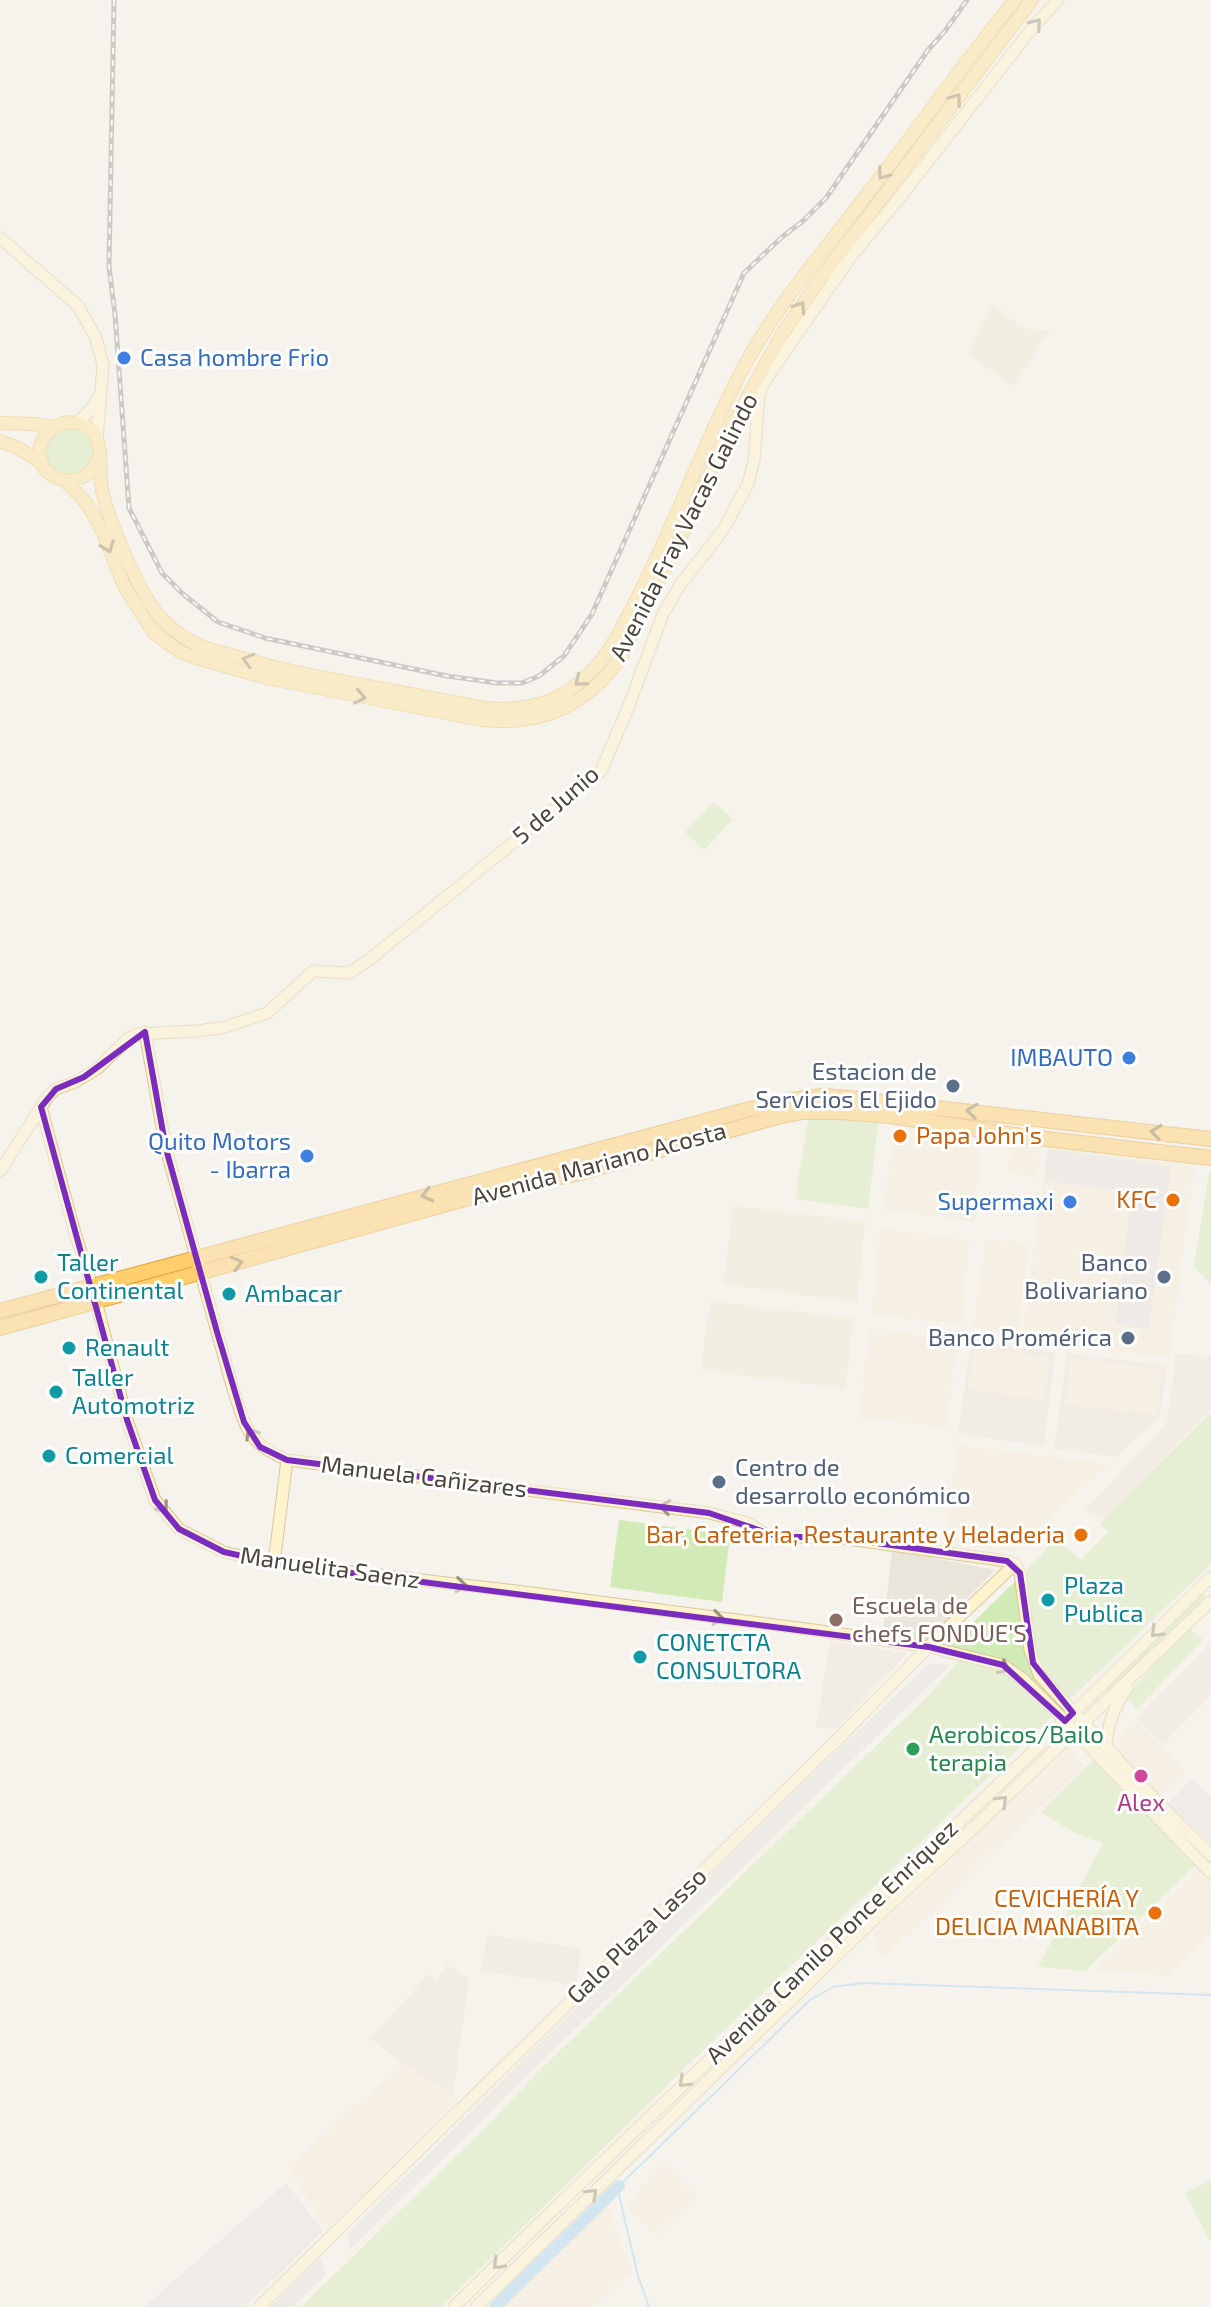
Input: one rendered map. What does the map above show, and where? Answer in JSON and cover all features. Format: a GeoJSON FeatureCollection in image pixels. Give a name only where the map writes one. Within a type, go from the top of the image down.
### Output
{"type":"FeatureCollection","features":[{"type":"Feature","properties":{"kind":"highway","name":"Avenida Mariano Acosta"},"geometry":{"type":"LineString","coordinates":[[0,1328],[96,1302],[200,1265],[731,1114],[803,1098],[863,1099],[1211,1139]]}},
{"type":"Feature","properties":{"kind":"highway","name":"Avenida Mariano Acosta"},"geometry":{"type":"LineString","coordinates":[[0,1311],[92,1286],[200,1265],[501,1189],[580,1173],[802,1112],[891,1116],[1029,1137],[1211,1158]]}},
{"type":"Feature","properties":{"kind":"main road","name":"Avenida Fray Vacas Galindo"},"geometry":{"type":"LineString","coordinates":[[99,459],[103,493],[135,575],[160,617],[175,632],[200,646],[281,670],[485,708],[530,708],[557,697],[580,683],[614,641],[651,569],[739,374],[774,316],[1015,0]]}},
{"type":"Feature","properties":{"kind":"main road","name":"Avenida Fray Vacas Galindo"},"geometry":{"type":"LineString","coordinates":[[66,482],[83,499],[98,523],[124,586],[153,632],[179,651],[267,678],[482,720],[504,722],[530,719],[554,713],[577,702],[608,676],[621,658],[731,427],[782,334],[1032,0]]}},
{"type":"Feature","properties":{"kind":"main road"},"geometry":{"type":"LineString","coordinates":[[0,423],[53,427],[69,422],[78,423],[97,439],[99,459],[95,469],[87,476],[66,482],[18,448],[0,441]]}},
{"type":"Feature","properties":{"kind":"main road"},"geometry":{"type":"LineString","coordinates":[[42,463],[42,439],[53,427]]}},
{"type":"Feature","properties":{"kind":"street","name":"5 de Junio"},"geometry":{"type":"LineString","coordinates":[[145,1032],[225,1027],[267,1013],[313,971],[349,973],[601,771],[667,606],[723,530],[748,484],[754,460],[759,395],[766,379],[839,273],[1033,27],[1058,0]]}},
{"type":"Feature","properties":{"kind":"street"},"geometry":{"type":"LineString","coordinates":[[0,238],[78,306],[96,338],[102,355],[97,439]]}},
{"type":"Feature","properties":{"kind":"street"},"geometry":{"type":"LineString","coordinates":[[78,423],[102,391]]}},
{"type":"Feature","properties":{"kind":"street"},"geometry":{"type":"LineString","coordinates":[[0,1171],[56,1089],[97,1069],[129,1038],[145,1032]]}},
{"type":"Feature","properties":{"kind":"street","name":"Manuela Cañizares"},"geometry":{"type":"LineString","coordinates":[[145,1032],[166,1149],[244,1422],[260,1447],[287,1460],[709,1513],[748,1523],[765,1534],[779,1537],[833,1537],[937,1550],[1015,1564]]}},
{"type":"Feature","properties":{"kind":"street","name":"Manuelita Saenz"},"geometry":{"type":"LineString","coordinates":[[41,1107],[127,1420],[155,1500],[179,1529],[200,1542],[224,1552],[274,1563],[539,1594],[929,1647],[1003,1665],[1069,1717]]}},
{"type":"Feature","properties":{"kind":"street"},"geometry":{"type":"LineString","coordinates":[[274,1563],[287,1460]]}},
{"type":"Feature","properties":{"kind":"street"},"geometry":{"type":"LineString","coordinates":[[1015,1564],[1020,1573],[1033,1663],[1069,1717],[1211,1873]]}},
{"type":"Feature","properties":{"kind":"street","name":"Galo Plaza Lasso"},"geometry":{"type":"LineString","coordinates":[[259,2307],[1015,1564]]}},
{"type":"Feature","properties":{"kind":"street","name":"Avenida Camilo Ponce Enriquez"},"geometry":{"type":"LineString","coordinates":[[454,2307],[625,2138],[1069,1717],[1211,1577]]}},
{"type":"Feature","properties":{"kind":"street","name":"Avenida Camilo Ponce Enriquez"},"geometry":{"type":"LineString","coordinates":[[476,2307],[870,1923],[1211,1601]]}},
{"type":"Feature","properties":{"kind":"street"},"geometry":{"type":"LineString","coordinates":[[1106,1747],[1112,1715],[1136,1673]]}},
{"type":"Feature","properties":{"kind":"street"},"geometry":{"type":"LineString","coordinates":[[1079,1727],[1106,1747],[1211,1855]]}},
{"type":"Feature","properties":{"kind":"street"},"geometry":{"type":"LineString","coordinates":[[949,1831],[959,1841]]}},
{"type":"Feature","properties":{"kind":"highlighted area"},"geometry":{"type":"Polygon","coordinates":[[[145,1032],[166,1149],[244,1422],[260,1447],[287,1460],[709,1513],[779,1537],[833,1537],[1007,1561],[1020,1573],[1033,1663],[1073,1713],[1065,1721],[1003,1665],[929,1647],[274,1563],[224,1552],[179,1529],[155,1500],[127,1420],[41,1107],[56,1089],[84,1077],[145,1032]]]}},
{"type":"Feature","properties":{"kind":"shaded area"},"geometry":{"type":"Polygon","coordinates":[[[992,303],[1017,324],[1035,331],[1050,330],[1013,386],[967,353],[992,303]]]}},
{"type":"Feature","properties":{"kind":"shaded area"},"geometry":{"type":"Polygon","coordinates":[[[894,1125],[981,1136],[975,1222],[884,1209],[894,1125]]]}},
{"type":"Feature","properties":{"kind":"shaded area","name":"Supermaxi"},"geometry":{"type":"Polygon","coordinates":[[[1012,1142],[1041,1144],[1037,1179],[1008,1172],[1012,1142]]]}},
{"type":"Feature","properties":{"kind":"shaded area"},"geometry":{"type":"Polygon","coordinates":[[[1048,1143],[1195,1163],[1169,1358],[1022,1338],[1048,1143]]]}},
{"type":"Feature","properties":{"kind":"shaded area"},"geometry":{"type":"Polygon","coordinates":[[[1048,1149],[1171,1166],[1149,1330],[1115,1324],[1132,1192],[1044,1181],[1048,1149]]]}},
{"type":"Feature","properties":{"kind":"shaded area"},"geometry":{"type":"Polygon","coordinates":[[[733,1206],[865,1221],[857,1303],[723,1284],[733,1206]]]}},
{"type":"Feature","properties":{"kind":"shaded area"},"geometry":{"type":"Polygon","coordinates":[[[880,1228],[969,1240],[962,1325],[872,1314],[880,1228]]]}},
{"type":"Feature","properties":{"kind":"shaded area"},"geometry":{"type":"Polygon","coordinates":[[[986,1238],[1028,1244],[1018,1333],[973,1328],[986,1238]]]}},
{"type":"Feature","properties":{"kind":"shaded area"},"geometry":{"type":"Polygon","coordinates":[[[710,1301],[853,1318],[846,1389],[701,1370],[710,1301]]]}},
{"type":"Feature","properties":{"kind":"shaded area"},"geometry":{"type":"Polygon","coordinates":[[[870,1328],[957,1340],[947,1428],[859,1417],[870,1328]]]}},
{"type":"Feature","properties":{"kind":"shaded area"},"geometry":{"type":"Polygon","coordinates":[[[971,1340],[1055,1353],[1044,1446],[958,1434],[971,1340]]]}},
{"type":"Feature","properties":{"kind":"shaded area"},"geometry":{"type":"Polygon","coordinates":[[[974,1347],[1050,1358],[1044,1400],[968,1389],[974,1347]]]}},
{"type":"Feature","properties":{"kind":"shaded area"},"geometry":{"type":"Polygon","coordinates":[[[1067,1353],[1167,1366],[1160,1416],[1116,1457],[1054,1449],[1067,1353]]]}},
{"type":"Feature","properties":{"kind":"shaded area"},"geometry":{"type":"Polygon","coordinates":[[[1176,1353],[1211,1357],[1211,1409],[1105,1518],[1085,1511],[1167,1423],[1176,1353]]]}},
{"type":"Feature","properties":{"kind":"shaded area"},"geometry":{"type":"Polygon","coordinates":[[[1071,1358],[1163,1369],[1157,1415],[1065,1404],[1071,1358]]]}},
{"type":"Feature","properties":{"kind":"shaded area"},"geometry":{"type":"Polygon","coordinates":[[[958,1445],[1107,1464],[1013,1552],[943,1544],[958,1445]]]}},
{"type":"Feature","properties":{"kind":"shaded area"},"geometry":{"type":"Polygon","coordinates":[[[892,1550],[995,1570],[924,1643],[882,1639],[892,1550]]]}},
{"type":"Feature","properties":{"kind":"shaded area"},"geometry":{"type":"Polygon","coordinates":[[[830,1642],[908,1653],[836,1729],[816,1728],[830,1642]]]}},
{"type":"Feature","properties":{"kind":"shaded area"},"geometry":{"type":"Polygon","coordinates":[[[1209,1645],[1211,1695],[1163,1744],[1136,1718],[1209,1645]]]}},
{"type":"Feature","properties":{"kind":"shaded area"},"geometry":{"type":"Polygon","coordinates":[[[929,1663],[950,1665],[350,2250],[347,2234],[792,1794],[929,1663]]]}},
{"type":"Feature","properties":{"kind":"shaded area"},"geometry":{"type":"Polygon","coordinates":[[[1134,1720],[1185,1770],[1160,1795],[1110,1745],[1134,1720]]]}},
{"type":"Feature","properties":{"kind":"shaded area"},"geometry":{"type":"Polygon","coordinates":[[[1068,1745],[1084,1766],[883,1958],[874,1943],[875,1930],[1068,1745]]]}},
{"type":"Feature","properties":{"kind":"shaded area"},"geometry":{"type":"Polygon","coordinates":[[[1192,1779],[1211,1797],[1211,1845],[1168,1804],[1192,1779]]]}},
{"type":"Feature","properties":{"kind":"shaded area"},"geometry":{"type":"Polygon","coordinates":[[[1199,1869],[1211,1882],[1211,1933],[1169,1975],[1095,1970],[1199,1869]]]}},
{"type":"Feature","properties":{"kind":"shaded area"},"geometry":{"type":"Polygon","coordinates":[[[487,1935],[581,1948],[577,1985],[481,1971],[487,1935]]]}},
{"type":"Feature","properties":{"kind":"shaded area"},"geometry":{"type":"Polygon","coordinates":[[[446,1965],[469,1979],[453,2096],[403,2064],[370,2038],[429,1974],[437,1980],[446,1965]]]}},
{"type":"Feature","properties":{"kind":"shaded area"},"geometry":{"type":"Polygon","coordinates":[[[403,2064],[464,2106],[327,2228],[287,2167],[403,2064]]]}},
{"type":"Feature","properties":{"kind":"shaded area"},"geometry":{"type":"Polygon","coordinates":[[[664,2164],[697,2195],[658,2236],[626,2205],[664,2164]]]}},
{"type":"Feature","properties":{"kind":"shaded area"},"geometry":{"type":"Polygon","coordinates":[[[286,2183],[323,2231],[245,2307],[144,2307],[286,2183]]]}},
{"type":"Feature","properties":{"kind":"shaded area"},"geometry":{"type":"Polygon","coordinates":[[[604,2195],[632,2272],[592,2307],[488,2307],[604,2195]]]}},
{"type":"Feature","properties":{"kind":"shaded area"},"geometry":{"type":"Polygon","coordinates":[[[321,2257],[326,2275],[293,2307],[270,2307],[321,2257]]]}},
{"type":"Feature","properties":{"kind":"green space"},"geometry":{"type":"Polygon","coordinates":[[[70,427],[91,441],[91,461],[80,475],[53,473],[43,457],[50,434],[70,427]]]}},
{"type":"Feature","properties":{"kind":"green space"},"geometry":{"type":"Polygon","coordinates":[[[714,802],[733,819],[704,850],[685,832],[714,802]]]}},
{"type":"Feature","properties":{"kind":"green space"},"geometry":{"type":"Polygon","coordinates":[[[809,1115],[879,1119],[868,1209],[795,1199],[809,1115]]]}},
{"type":"Feature","properties":{"kind":"green space"},"geometry":{"type":"Polygon","coordinates":[[[1211,1172],[1211,1284],[1194,1267],[1211,1172]]]}},
{"type":"Feature","properties":{"kind":"green space"},"geometry":{"type":"Polygon","coordinates":[[[1211,1412],[1211,1564],[690,2063],[441,2307],[301,2307],[482,2131],[544,2066],[929,1695],[966,1653],[946,1649],[1042,1555],[1053,1539],[1055,1542],[1058,1539],[1081,1560],[1108,1532],[1100,1523],[1211,1412]]]}},
{"type":"Feature","properties":{"kind":"green space"},"geometry":{"type":"Polygon","coordinates":[[[619,1520],[730,1535],[722,1602],[610,1587],[619,1520]]]}},
{"type":"Feature","properties":{"kind":"green space"},"geometry":{"type":"Polygon","coordinates":[[[1202,1594],[1207,1598],[1109,1693],[1104,1688],[1202,1594]]]}},
{"type":"Feature","properties":{"kind":"green space"},"geometry":{"type":"Polygon","coordinates":[[[1188,1627],[1203,1640],[1137,1709],[1126,1696],[1188,1627]]]}},
{"type":"Feature","properties":{"kind":"green space"},"geometry":{"type":"Polygon","coordinates":[[[1095,1758],[1196,1865],[1085,1971],[1038,1967],[1103,1843],[1076,1834],[1041,1812],[1095,1758]]]}},
{"type":"Feature","properties":{"kind":"green space"},"geometry":{"type":"Polygon","coordinates":[[[1211,2180],[1211,2243],[1185,2193],[1211,2180]]]}},
{"type":"Feature","properties":{"kind":"waterway"},"geometry":{"type":"LineString","coordinates":[[649,2307],[638,2276],[619,2186],[810,2000],[833,1987],[863,1983],[1211,1995]]}},
{"type":"Feature","properties":{"kind":"waterway"},"geometry":{"type":"LineString","coordinates":[[495,2307],[619,2186]]}},
{"type":"Feature","properties":{"kind":"railway"},"geometry":{"type":"LineString","coordinates":[[114,0],[109,267],[129,508],[162,573],[218,622],[265,638],[447,676],[497,683],[522,683],[539,676],[564,656],[592,614],[744,273],[826,198],[928,50],[967,0]]}},
{"type":"Feature","properties":{"kind":"place","name":"Casa hombre Frio"},"geometry":{"type":"Point","coordinates":[124,358]}},
{"type":"Feature","properties":{"kind":"place","name":"IMBAUTO"},"geometry":{"type":"Point","coordinates":[1129,1058]}},
{"type":"Feature","properties":{"kind":"place","name":"Estacion de Servicios El Ejido"},"geometry":{"type":"Point","coordinates":[953,1086]}},
{"type":"Feature","properties":{"kind":"place","name":"Papa John's"},"geometry":{"type":"Point","coordinates":[900,1136]}},
{"type":"Feature","properties":{"kind":"place","name":"Quito Motors - Ibarra"},"geometry":{"type":"Point","coordinates":[307,1156]}},
{"type":"Feature","properties":{"kind":"place","name":"KFC"},"geometry":{"type":"Point","coordinates":[1173,1200]}},
{"type":"Feature","properties":{"kind":"place","name":"Supermaxi"},"geometry":{"type":"Point","coordinates":[1070,1202]}},
{"type":"Feature","properties":{"kind":"place","name":"Taller Continental"},"geometry":{"type":"Point","coordinates":[41,1277]}},
{"type":"Feature","properties":{"kind":"place","name":"Banco Bolivariano"},"geometry":{"type":"Point","coordinates":[1164,1277]}},
{"type":"Feature","properties":{"kind":"place","name":"Ambacar"},"geometry":{"type":"Point","coordinates":[229,1294]}},
{"type":"Feature","properties":{"kind":"place","name":"Banco Promérica"},"geometry":{"type":"Point","coordinates":[1128,1338]}},
{"type":"Feature","properties":{"kind":"place","name":"Renault"},"geometry":{"type":"Point","coordinates":[69,1348]}},
{"type":"Feature","properties":{"kind":"place","name":"Taller Automotriz"},"geometry":{"type":"Point","coordinates":[56,1392]}},
{"type":"Feature","properties":{"kind":"place","name":"Comercial"},"geometry":{"type":"Point","coordinates":[49,1456]}},
{"type":"Feature","properties":{"kind":"place","name":"Centro de desarrollo económico"},"geometry":{"type":"Point","coordinates":[719,1482]}},
{"type":"Feature","properties":{"kind":"place","name":"Bar, Cafeteria, Restaurante y Heladeria"},"geometry":{"type":"Point","coordinates":[1081,1535]}},
{"type":"Feature","properties":{"kind":"place","name":"Plaza Publica"},"geometry":{"type":"Point","coordinates":[1048,1600]}},
{"type":"Feature","properties":{"kind":"place","name":"Escuela de chefs FONDUE'S"},"geometry":{"type":"Point","coordinates":[836,1620]}},
{"type":"Feature","properties":{"kind":"place","name":"CONETCTA CONSULTORA"},"geometry":{"type":"Point","coordinates":[640,1657]}},
{"type":"Feature","properties":{"kind":"place","name":"Aerobicos/Bailo terapia"},"geometry":{"type":"Point","coordinates":[913,1749]}},
{"type":"Feature","properties":{"kind":"place","name":"Alex"},"geometry":{"type":"Point","coordinates":[1141,1776]}},
{"type":"Feature","properties":{"kind":"place","name":"CEVICHERÍA Y DELICIA MANABITA"},"geometry":{"type":"Point","coordinates":[1155,1913]}}]}
